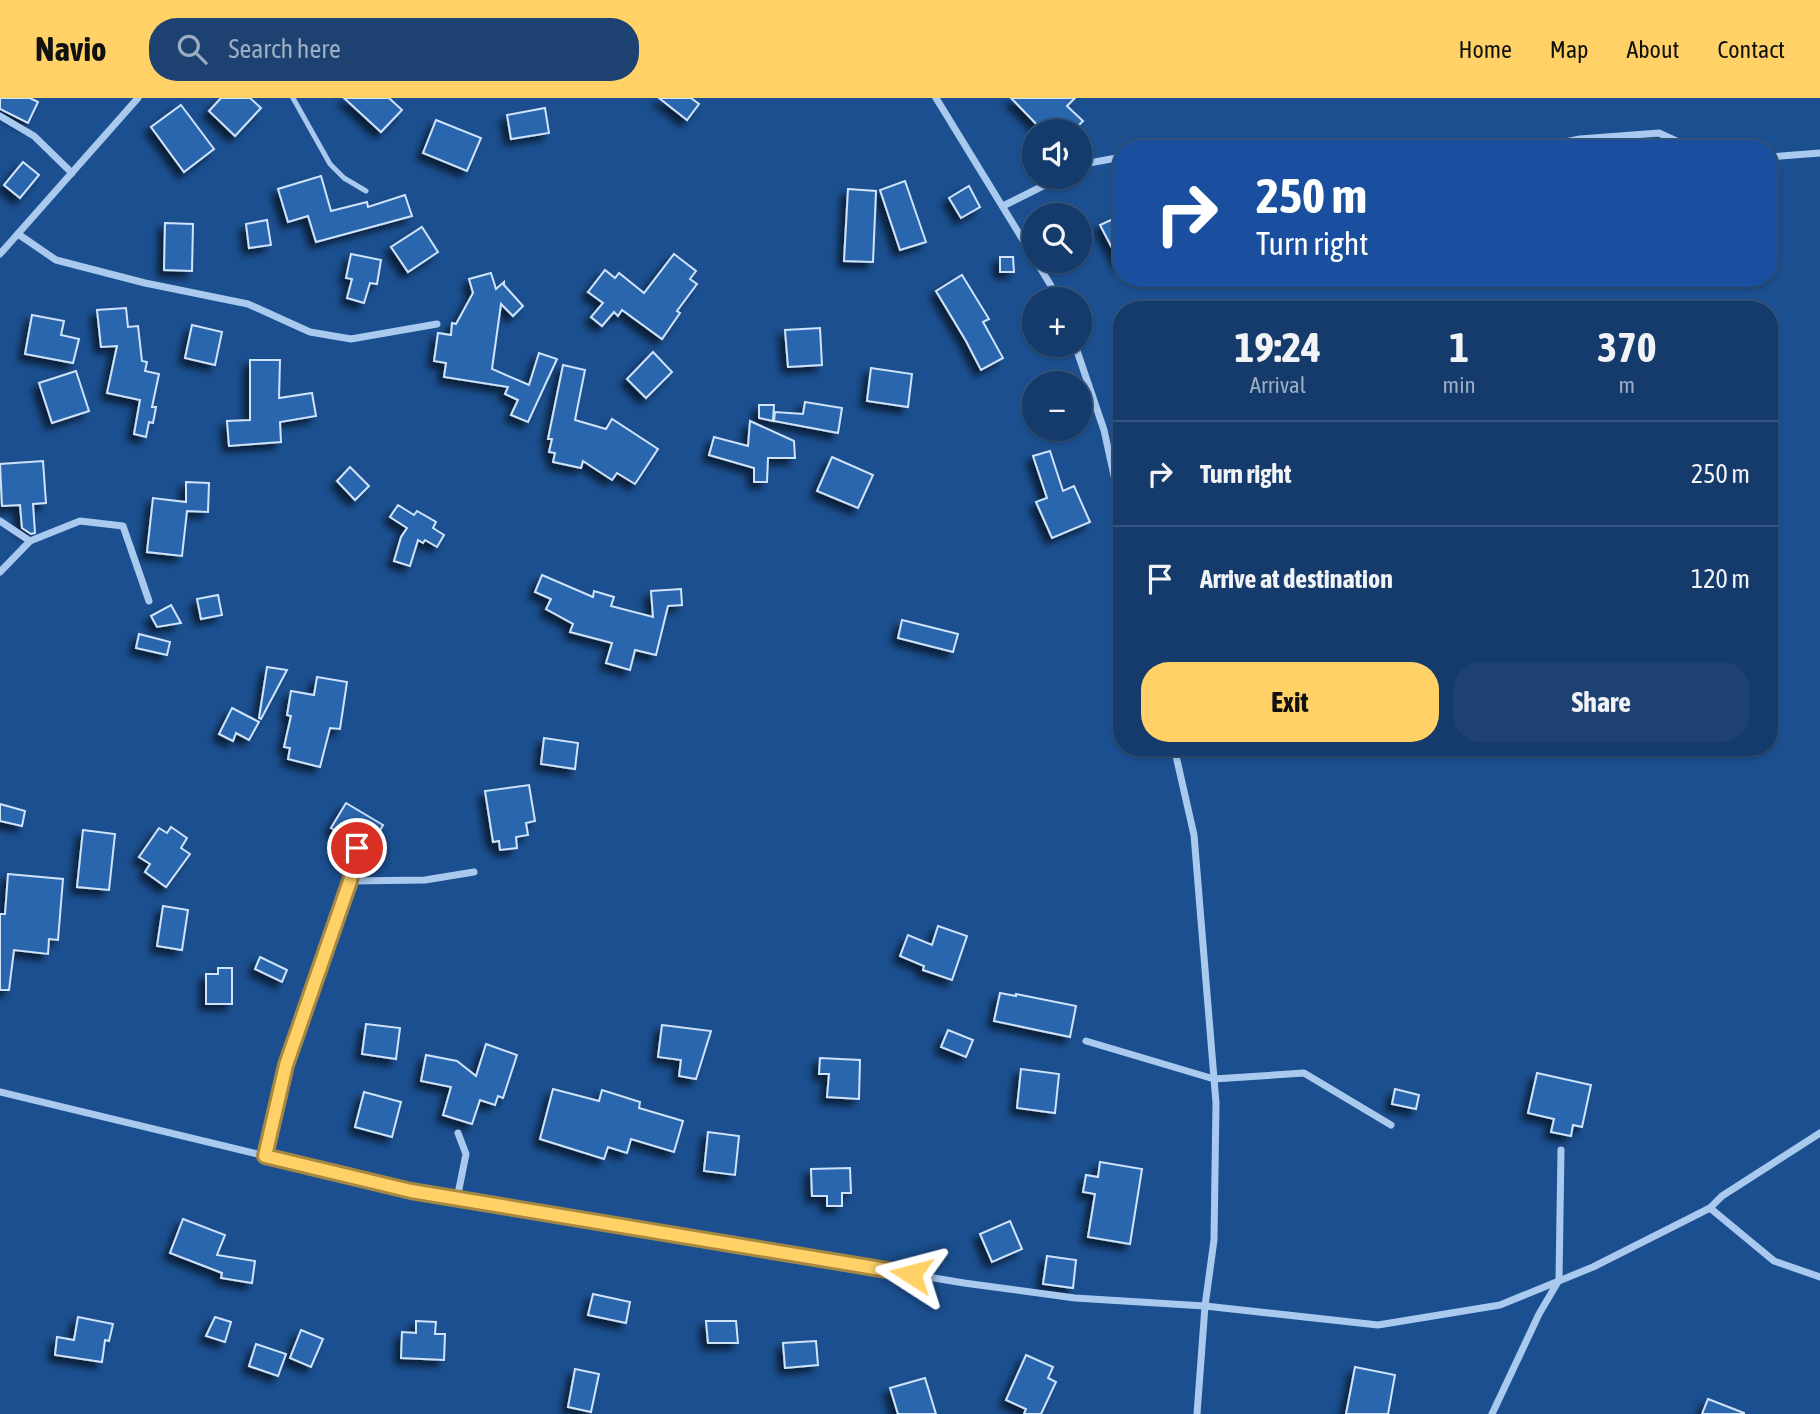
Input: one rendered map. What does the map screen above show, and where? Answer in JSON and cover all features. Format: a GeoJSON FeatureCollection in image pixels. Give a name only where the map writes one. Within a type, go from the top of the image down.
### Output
{"type":"FeatureCollection","features":[{"type":"Feature","properties":{"kind":"street"},"geometry":{"type":"LineString","coordinates":[[0,254],[138,98]]}},
{"type":"Feature","properties":{"kind":"street"},"geometry":{"type":"LineString","coordinates":[[936,98],[1022,238]]}},
{"type":"Feature","properties":{"kind":"street"},"geometry":{"type":"LineString","coordinates":[[0,116],[34,135],[72,173]]}},
{"type":"Feature","properties":{"kind":"street"},"geometry":{"type":"LineString","coordinates":[[1575,140],[1659,133],[1674,140]]}},
{"type":"Feature","properties":{"kind":"street"},"geometry":{"type":"LineString","coordinates":[[1778,157],[1820,153]]}},
{"type":"Feature","properties":{"kind":"street"},"geometry":{"type":"LineString","coordinates":[[1092,162],[1113,159]]}},
{"type":"Feature","properties":{"kind":"street"},"geometry":{"type":"LineString","coordinates":[[1003,206],[1037,189]]}},
{"type":"Feature","properties":{"kind":"street"},"geometry":{"type":"LineString","coordinates":[[18,234],[56,260],[145,283],[248,304],[310,332],[351,339],[438,324]]}},
{"type":"Feature","properties":{"kind":"street"},"geometry":{"type":"LineString","coordinates":[[1078,357],[1104,430],[1113,471]]}},
{"type":"Feature","properties":{"kind":"street"},"geometry":{"type":"LineString","coordinates":[[0,521],[30,541]]}},
{"type":"Feature","properties":{"kind":"street"},"geometry":{"type":"LineString","coordinates":[[0,572],[30,541],[80,521],[123,526],[149,601]]}},
{"type":"Feature","properties":{"kind":"street"},"geometry":{"type":"LineString","coordinates":[[1176,756],[1194,835],[1216,1103],[1214,1240],[1205,1306],[1197,1414]]}},
{"type":"Feature","properties":{"kind":"street"},"geometry":{"type":"LineString","coordinates":[[265,1156],[286,1065],[350,881],[357,848]]}},
{"type":"Feature","properties":{"kind":"street"},"geometry":{"type":"LineString","coordinates":[[350,881],[425,880],[474,873]]}},
{"type":"Feature","properties":{"kind":"street"},"geometry":{"type":"LineString","coordinates":[[1086,1041],[1214,1079],[1304,1073],[1391,1125]]}},
{"type":"Feature","properties":{"kind":"street"},"geometry":{"type":"LineString","coordinates":[[0,1092],[411,1191],[457,1199],[964,1283],[1075,1298],[1205,1306],[1378,1325],[1500,1305],[1593,1267],[1710,1208],[1722,1196],[1820,1133]]}},
{"type":"Feature","properties":{"kind":"street"},"geometry":{"type":"LineString","coordinates":[[457,1199],[466,1154],[458,1133]]}},
{"type":"Feature","properties":{"kind":"street"},"geometry":{"type":"LineString","coordinates":[[1492,1414],[1539,1314],[1559,1280],[1561,1150]]}},
{"type":"Feature","properties":{"kind":"street"},"geometry":{"type":"LineString","coordinates":[[1710,1208],[1774,1261],[1820,1277]]}},
{"type":"Feature","properties":{"kind":"lane"},"geometry":{"type":"LineString","coordinates":[[293,98],[330,164],[344,178],[366,191]]}},
{"type":"Feature","properties":{"kind":"building"},"geometry":{"type":"Polygon","coordinates":[[[0,98],[30,98],[38,102],[28,123],[0,109],[0,98]]]}},
{"type":"Feature","properties":{"kind":"building"},"geometry":{"type":"Polygon","coordinates":[[[221,98],[250,98],[261,108],[235,136],[209,111],[221,98]]]}},
{"type":"Feature","properties":{"kind":"building"},"geometry":{"type":"Polygon","coordinates":[[[344,98],[389,98],[402,110],[381,132],[344,98]]]}},
{"type":"Feature","properties":{"kind":"building"},"geometry":{"type":"Polygon","coordinates":[[[659,98],[691,98],[699,104],[687,120],[659,98]]]}},
{"type":"Feature","properties":{"kind":"building"},"geometry":{"type":"Polygon","coordinates":[[[1011,98],[1075,98],[1067,106],[1081,119],[1031,119],[1011,98]]]}},
{"type":"Feature","properties":{"kind":"building"},"geometry":{"type":"Polygon","coordinates":[[[181,105],[214,149],[184,172],[151,127],[181,105]]]}},
{"type":"Feature","properties":{"kind":"building"},"geometry":{"type":"Polygon","coordinates":[[[545,108],[549,133],[511,139],[507,115],[545,108]]]}},
{"type":"Feature","properties":{"kind":"building"},"geometry":{"type":"Polygon","coordinates":[[[436,120],[481,138],[467,171],[423,153],[436,120]]]}},
{"type":"Feature","properties":{"kind":"building"},"geometry":{"type":"Polygon","coordinates":[[[23,162],[39,175],[20,198],[4,185],[23,162]]]}},
{"type":"Feature","properties":{"kind":"building"},"geometry":{"type":"Polygon","coordinates":[[[321,176],[331,211],[367,202],[368,207],[405,195],[412,216],[316,242],[308,216],[288,222],[278,189],[321,176]]]}},
{"type":"Feature","properties":{"kind":"building"},"geometry":{"type":"Polygon","coordinates":[[[905,181],[926,242],[900,250],[880,190],[905,181]]]}},
{"type":"Feature","properties":{"kind":"building"},"geometry":{"type":"Polygon","coordinates":[[[969,186],[980,207],[961,218],[949,198],[969,186]]]}},
{"type":"Feature","properties":{"kind":"building"},"geometry":{"type":"Polygon","coordinates":[[[848,189],[876,191],[873,262],[844,261],[848,189]]]}},
{"type":"Feature","properties":{"kind":"building"},"geometry":{"type":"Polygon","coordinates":[[[1113,219],[1113,250],[1100,225],[1113,219]]]}},
{"type":"Feature","properties":{"kind":"building"},"geometry":{"type":"Polygon","coordinates":[[[267,220],[271,245],[249,248],[246,224],[267,220]]]}},
{"type":"Feature","properties":{"kind":"building"},"geometry":{"type":"Polygon","coordinates":[[[165,223],[193,224],[192,271],[164,270],[165,223]]]}},
{"type":"Feature","properties":{"kind":"building"},"geometry":{"type":"Polygon","coordinates":[[[422,227],[438,252],[408,272],[391,247],[422,227]]]}},
{"type":"Feature","properties":{"kind":"building"},"geometry":{"type":"Polygon","coordinates":[[[351,254],[381,260],[377,284],[370,283],[364,303],[347,298],[352,279],[346,278],[351,254]]]}},
{"type":"Feature","properties":{"kind":"building"},"geometry":{"type":"Polygon","coordinates":[[[674,254],[696,271],[690,279],[697,284],[677,311],[680,313],[662,339],[622,310],[618,316],[614,312],[602,326],[591,317],[603,303],[588,292],[605,270],[615,278],[619,273],[644,293],[674,254]]]}},
{"type":"Feature","properties":{"kind":"building"},"geometry":{"type":"Polygon","coordinates":[[[1000,257],[1013,257],[1014,272],[1000,272],[1000,257]]]}},
{"type":"Feature","properties":{"kind":"building"},"geometry":{"type":"Polygon","coordinates":[[[491,273],[496,289],[504,282],[523,306],[513,316],[501,304],[492,369],[529,385],[539,353],[557,359],[528,422],[511,415],[518,400],[505,394],[508,387],[444,377],[446,363],[434,361],[438,333],[451,335],[452,323],[456,324],[473,293],[469,279],[491,273]]]}},
{"type":"Feature","properties":{"kind":"building"},"geometry":{"type":"Polygon","coordinates":[[[962,275],[989,319],[983,322],[1003,358],[981,370],[936,291],[962,275]]]}},
{"type":"Feature","properties":{"kind":"building"},"geometry":{"type":"Polygon","coordinates":[[[126,308],[128,327],[138,326],[142,361],[147,362],[145,371],[159,374],[152,407],[156,407],[153,423],[149,422],[146,437],[134,434],[140,400],[107,393],[117,346],[101,347],[97,310],[126,308]]]}},
{"type":"Feature","properties":{"kind":"building"},"geometry":{"type":"Polygon","coordinates":[[[32,315],[64,321],[61,335],[79,339],[73,363],[25,354],[32,315]]]}},
{"type":"Feature","properties":{"kind":"building"},"geometry":{"type":"Polygon","coordinates":[[[192,325],[222,332],[215,365],[185,358],[192,325]]]}},
{"type":"Feature","properties":{"kind":"building"},"geometry":{"type":"Polygon","coordinates":[[[820,328],[822,365],[788,367],[785,330],[820,328]]]}},
{"type":"Feature","properties":{"kind":"building"},"geometry":{"type":"Polygon","coordinates":[[[653,352],[672,372],[646,398],[627,379],[653,352]]]}},
{"type":"Feature","properties":{"kind":"building"},"geometry":{"type":"Polygon","coordinates":[[[250,360],[280,360],[279,398],[312,393],[316,416],[280,422],[281,442],[229,446],[227,421],[250,420],[250,360]]]}},
{"type":"Feature","properties":{"kind":"building"},"geometry":{"type":"Polygon","coordinates":[[[563,365],[585,370],[575,420],[606,429],[612,419],[658,449],[635,484],[617,473],[612,480],[583,461],[581,468],[553,462],[555,453],[549,452],[552,439],[548,439],[563,365]]]}},
{"type":"Feature","properties":{"kind":"building"},"geometry":{"type":"Polygon","coordinates":[[[871,368],[912,374],[908,407],[867,401],[871,368]]]}},
{"type":"Feature","properties":{"kind":"building"},"geometry":{"type":"Polygon","coordinates":[[[76,371],[89,411],[52,423],[39,383],[76,371]]]}},
{"type":"Feature","properties":{"kind":"building"},"geometry":{"type":"Polygon","coordinates":[[[805,402],[842,408],[838,433],[774,421],[775,412],[803,414],[805,402]]]}},
{"type":"Feature","properties":{"kind":"building"},"geometry":{"type":"Polygon","coordinates":[[[759,405],[774,405],[773,421],[759,418],[759,405]]]}},
{"type":"Feature","properties":{"kind":"building"},"geometry":{"type":"Polygon","coordinates":[[[750,421],[794,441],[795,458],[768,458],[767,482],[754,482],[754,468],[709,455],[714,437],[748,446],[750,421]]]}},
{"type":"Feature","properties":{"kind":"building"},"geometry":{"type":"Polygon","coordinates":[[[1050,451],[1063,491],[1074,486],[1090,522],[1052,538],[1036,502],[1047,498],[1033,456],[1050,451]]]}},
{"type":"Feature","properties":{"kind":"building"},"geometry":{"type":"Polygon","coordinates":[[[832,457],[873,475],[858,508],[817,491],[832,457]]]}},
{"type":"Feature","properties":{"kind":"building"},"geometry":{"type":"Polygon","coordinates":[[[43,461],[46,503],[33,504],[35,533],[31,534],[22,528],[20,505],[2,506],[0,464],[43,461]]]}},
{"type":"Feature","properties":{"kind":"building"},"geometry":{"type":"Polygon","coordinates":[[[350,467],[369,486],[355,500],[337,481],[350,467]]]}},
{"type":"Feature","properties":{"kind":"building"},"geometry":{"type":"Polygon","coordinates":[[[186,482],[209,483],[208,512],[187,511],[182,556],[147,552],[153,498],[186,502],[186,482]]]}},
{"type":"Feature","properties":{"kind":"building"},"geometry":{"type":"Polygon","coordinates":[[[398,505],[414,515],[417,511],[436,522],[433,528],[444,535],[437,547],[425,540],[423,543],[418,540],[410,566],[394,561],[401,537],[407,528],[390,517],[398,505]]]}},
{"type":"Feature","properties":{"kind":"building"},"geometry":{"type":"Polygon","coordinates":[[[542,575],[593,597],[594,591],[614,597],[611,606],[653,617],[651,591],[681,589],[682,605],[668,606],[656,655],[635,650],[630,670],[606,663],[612,643],[570,632],[573,624],[546,609],[551,599],[535,592],[542,575]]]}},
{"type":"Feature","properties":{"kind":"building"},"geometry":{"type":"Polygon","coordinates":[[[218,595],[222,615],[201,619],[197,599],[218,595]]]}},
{"type":"Feature","properties":{"kind":"building"},"geometry":{"type":"Polygon","coordinates":[[[171,605],[181,623],[157,627],[151,616],[171,605]]]}},
{"type":"Feature","properties":{"kind":"building"},"geometry":{"type":"Polygon","coordinates":[[[902,620],[958,634],[953,652],[898,638],[902,620]]]}},
{"type":"Feature","properties":{"kind":"building"},"geometry":{"type":"Polygon","coordinates":[[[139,634],[170,642],[167,655],[136,648],[139,634]]]}},
{"type":"Feature","properties":{"kind":"building"},"geometry":{"type":"Polygon","coordinates":[[[267,667],[287,670],[261,719],[259,718],[267,667]]]}},
{"type":"Feature","properties":{"kind":"building"},"geometry":{"type":"Polygon","coordinates":[[[317,677],[347,682],[340,729],[330,728],[320,767],[288,759],[290,748],[284,747],[291,716],[287,715],[291,691],[314,695],[317,677]]]}},
{"type":"Feature","properties":{"kind":"building"},"geometry":{"type":"Polygon","coordinates":[[[232,708],[259,722],[249,740],[236,733],[233,741],[219,734],[232,708]]]}},
{"type":"Feature","properties":{"kind":"building"},"geometry":{"type":"Polygon","coordinates":[[[544,738],[578,743],[575,769],[541,764],[544,738]]]}},
{"type":"Feature","properties":{"kind":"building"},"geometry":{"type":"Polygon","coordinates":[[[529,785],[535,821],[526,823],[528,835],[516,837],[517,848],[500,850],[499,841],[493,842],[485,791],[529,785]]]}},
{"type":"Feature","properties":{"kind":"building"},"geometry":{"type":"Polygon","coordinates":[[[346,803],[383,825],[369,850],[331,828],[346,803]]]}},
{"type":"Feature","properties":{"kind":"building"},"geometry":{"type":"Polygon","coordinates":[[[0,804],[25,811],[22,826],[0,821],[0,804]]]}},
{"type":"Feature","properties":{"kind":"building"},"geometry":{"type":"Polygon","coordinates":[[[171,827],[187,838],[181,848],[190,854],[166,887],[145,872],[150,864],[139,857],[159,828],[167,833],[171,827]]]}},
{"type":"Feature","properties":{"kind":"building"},"geometry":{"type":"Polygon","coordinates":[[[83,830],[115,834],[109,890],[77,887],[83,830]]]}},
{"type":"Feature","properties":{"kind":"building"},"geometry":{"type":"Polygon","coordinates":[[[8,874],[63,879],[58,940],[49,939],[48,954],[14,950],[9,990],[0,990],[0,914],[5,914],[8,874]]]}},
{"type":"Feature","properties":{"kind":"building"},"geometry":{"type":"Polygon","coordinates":[[[163,906],[188,910],[182,950],[157,946],[163,906]]]}},
{"type":"Feature","properties":{"kind":"building"},"geometry":{"type":"Polygon","coordinates":[[[938,926],[967,936],[952,980],[923,970],[924,966],[900,956],[908,935],[932,945],[938,926]]]}},
{"type":"Feature","properties":{"kind":"building"},"geometry":{"type":"Polygon","coordinates":[[[260,957],[287,970],[282,982],[255,969],[260,957]]]}},
{"type":"Feature","properties":{"kind":"building"},"geometry":{"type":"Polygon","coordinates":[[[218,968],[232,968],[232,1004],[206,1004],[206,974],[218,974],[218,968]]]}},
{"type":"Feature","properties":{"kind":"building"},"geometry":{"type":"Polygon","coordinates":[[[1000,993],[1076,1006],[1070,1037],[994,1021],[1000,993]]]}},
{"type":"Feature","properties":{"kind":"building"},"geometry":{"type":"Polygon","coordinates":[[[366,1024],[400,1028],[396,1059],[362,1054],[366,1024]]]}},
{"type":"Feature","properties":{"kind":"building"},"geometry":{"type":"Polygon","coordinates":[[[662,1025],[711,1031],[696,1079],[679,1076],[681,1060],[658,1057],[662,1025]]]}},
{"type":"Feature","properties":{"kind":"building"},"geometry":{"type":"Polygon","coordinates":[[[948,1030],[973,1040],[966,1057],[941,1047],[948,1030]]]}},
{"type":"Feature","properties":{"kind":"building"},"geometry":{"type":"Polygon","coordinates":[[[486,1044],[517,1055],[503,1098],[498,1096],[495,1105],[480,1100],[472,1124],[443,1115],[451,1087],[421,1081],[426,1055],[457,1061],[476,1076],[486,1044]]]}},
{"type":"Feature","properties":{"kind":"building"},"geometry":{"type":"Polygon","coordinates":[[[820,1058],[860,1060],[859,1099],[827,1097],[829,1074],[819,1074],[820,1058]]]}},
{"type":"Feature","properties":{"kind":"building"},"geometry":{"type":"Polygon","coordinates":[[[1021,1069],[1059,1074],[1055,1113],[1017,1108],[1021,1069]]]}},
{"type":"Feature","properties":{"kind":"building"},"geometry":{"type":"Polygon","coordinates":[[[1537,1073],[1591,1085],[1582,1127],[1573,1125],[1571,1136],[1551,1132],[1554,1119],[1528,1113],[1537,1073]]]}},
{"type":"Feature","properties":{"kind":"building"},"geometry":{"type":"Polygon","coordinates":[[[553,1089],[599,1101],[602,1090],[640,1102],[639,1108],[683,1121],[674,1152],[631,1139],[627,1153],[608,1147],[604,1159],[540,1139],[553,1089]]]}},
{"type":"Feature","properties":{"kind":"building"},"geometry":{"type":"Polygon","coordinates":[[[1395,1089],[1419,1095],[1416,1109],[1392,1104],[1395,1089]]]}},
{"type":"Feature","properties":{"kind":"building"},"geometry":{"type":"Polygon","coordinates":[[[364,1092],[401,1102],[392,1137],[355,1127],[364,1092]]]}},
{"type":"Feature","properties":{"kind":"building"},"geometry":{"type":"Polygon","coordinates":[[[708,1132],[739,1136],[735,1175],[704,1171],[708,1132]]]}},
{"type":"Feature","properties":{"kind":"building"},"geometry":{"type":"Polygon","coordinates":[[[1100,1162],[1142,1169],[1130,1244],[1088,1237],[1095,1194],[1083,1192],[1086,1175],[1098,1177],[1100,1162]]]}},
{"type":"Feature","properties":{"kind":"building"},"geometry":{"type":"Polygon","coordinates":[[[850,1168],[851,1193],[842,1193],[842,1206],[827,1206],[827,1196],[812,1196],[811,1169],[850,1168]]]}},
{"type":"Feature","properties":{"kind":"building"},"geometry":{"type":"Polygon","coordinates":[[[183,1219],[225,1235],[217,1255],[255,1261],[252,1283],[221,1278],[222,1273],[170,1253],[183,1219]]]}},
{"type":"Feature","properties":{"kind":"building"},"geometry":{"type":"Polygon","coordinates":[[[1010,1221],[1022,1249],[992,1262],[980,1234],[1010,1221]]]}},
{"type":"Feature","properties":{"kind":"building"},"geometry":{"type":"Polygon","coordinates":[[[1047,1256],[1076,1260],[1073,1288],[1043,1284],[1047,1256]]]}},
{"type":"Feature","properties":{"kind":"building"},"geometry":{"type":"Polygon","coordinates":[[[593,1294],[630,1302],[626,1323],[588,1315],[593,1294]]]}},
{"type":"Feature","properties":{"kind":"building"},"geometry":{"type":"Polygon","coordinates":[[[78,1317],[113,1324],[109,1341],[105,1340],[102,1362],[55,1355],[57,1337],[74,1340],[78,1317]]]}},
{"type":"Feature","properties":{"kind":"building"},"geometry":{"type":"Polygon","coordinates":[[[215,1317],[231,1322],[225,1342],[206,1336],[215,1317]]]}},
{"type":"Feature","properties":{"kind":"building"},"geometry":{"type":"Polygon","coordinates":[[[416,1321],[436,1322],[435,1334],[445,1334],[444,1360],[401,1358],[402,1332],[416,1333],[416,1321]]]}},
{"type":"Feature","properties":{"kind":"building"},"geometry":{"type":"Polygon","coordinates":[[[706,1321],[736,1321],[738,1343],[708,1343],[706,1321]]]}},
{"type":"Feature","properties":{"kind":"building"},"geometry":{"type":"Polygon","coordinates":[[[301,1330],[323,1339],[311,1367],[290,1358],[301,1330]]]}},
{"type":"Feature","properties":{"kind":"building"},"geometry":{"type":"Polygon","coordinates":[[[816,1341],[818,1365],[785,1368],[783,1343],[816,1341]]]}},
{"type":"Feature","properties":{"kind":"building"},"geometry":{"type":"Polygon","coordinates":[[[256,1344],[286,1354],[278,1376],[249,1366],[256,1344]]]}},
{"type":"Feature","properties":{"kind":"building"},"geometry":{"type":"Polygon","coordinates":[[[1026,1355],[1053,1367],[1048,1378],[1056,1382],[1041,1414],[1024,1414],[1026,1409],[1006,1400],[1026,1355]]]}},
{"type":"Feature","properties":{"kind":"building"},"geometry":{"type":"Polygon","coordinates":[[[1355,1367],[1395,1375],[1388,1414],[1346,1414],[1355,1367]]]}},
{"type":"Feature","properties":{"kind":"building"},"geometry":{"type":"Polygon","coordinates":[[[575,1369],[599,1374],[591,1412],[568,1407],[575,1369]]]}},
{"type":"Feature","properties":{"kind":"building"},"geometry":{"type":"Polygon","coordinates":[[[925,1378],[936,1414],[898,1414],[890,1388],[925,1378]]]}},
{"type":"Feature","properties":{"kind":"building"},"geometry":{"type":"Polygon","coordinates":[[[1708,1399],[1744,1413],[1744,1414],[1702,1414],[1708,1399]]]}},
{"type":"Feature","properties":{"kind":"route"},"geometry":{"type":"LineString","coordinates":[[357,848],[350,881],[286,1065],[265,1156],[411,1191],[911,1274]]}}]}
